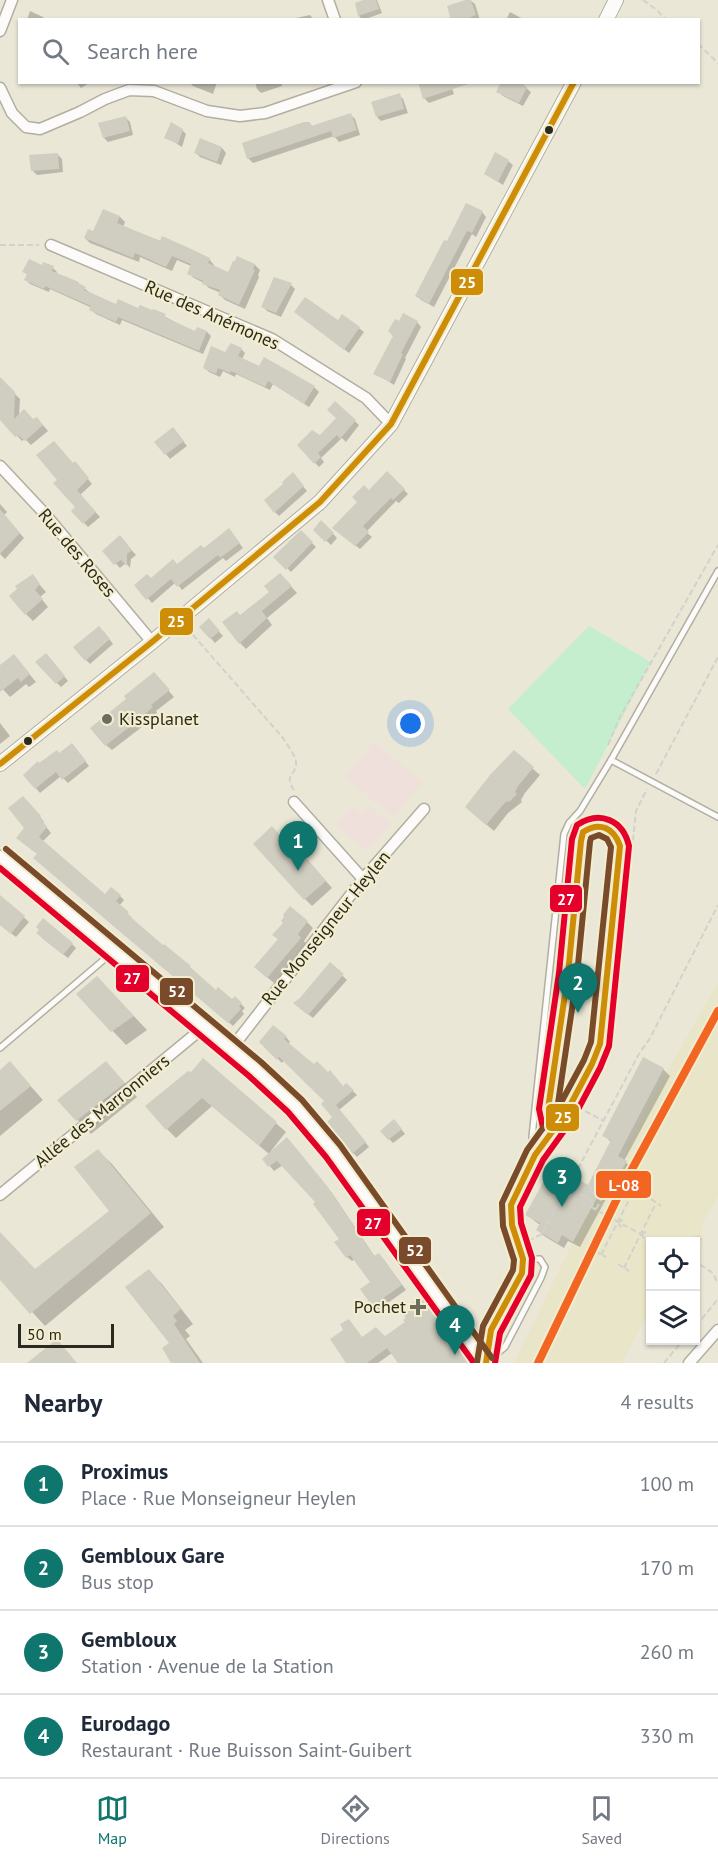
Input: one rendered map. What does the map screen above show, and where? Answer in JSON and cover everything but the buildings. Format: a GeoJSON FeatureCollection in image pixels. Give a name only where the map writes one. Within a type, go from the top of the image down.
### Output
{"type":"FeatureCollection","features":[{"type":"Feature","properties":{"kind":"street"},"geometry":{"type":"LineString","coordinates":[[0,31],[12,0]]}},
{"type":"Feature","properties":{"kind":"street"},"geometry":{"type":"LineString","coordinates":[[328,0],[334,18]]}},
{"type":"Feature","properties":{"kind":"street"},"geometry":{"type":"LineString","coordinates":[[607,18],[616,0]]}},
{"type":"Feature","properties":{"kind":"street"},"geometry":{"type":"LineString","coordinates":[[0,88],[12,113],[26,127],[40,129],[129,90],[154,91],[207,111],[240,116],[265,113],[350,84]]}},
{"type":"Feature","properties":{"kind":"street"},"geometry":{"type":"LineString","coordinates":[[0,764],[152,642],[320,502],[391,424],[570,84]]}},
{"type":"Feature","properties":{"kind":"street","name":"Rue des Anémones"},"geometry":{"type":"LineString","coordinates":[[51,245],[272,339],[366,398],[391,424]]}},
{"type":"Feature","properties":{"kind":"street","name":"Rue des Roses"},"geometry":{"type":"LineString","coordinates":[[0,466],[45,514],[152,642]]}},
{"type":"Feature","properties":{"kind":"street"},"geometry":{"type":"LineString","coordinates":[[294,802],[363,879]]}},
{"type":"Feature","properties":{"kind":"street","name":"Rue Monseigneur Heylen"},"geometry":{"type":"LineString","coordinates":[[231,1049],[363,879],[424,809]]}},
{"type":"Feature","properties":{"kind":"street"},"geometry":{"type":"LineString","coordinates":[[0,856],[275,1086],[321,1136],[486,1363]]}},
{"type":"Feature","properties":{"kind":"street","name":"Allée des Marronniers"},"geometry":{"type":"LineString","coordinates":[[0,1195],[204,1027]]}},
{"type":"Feature","properties":{"kind":"street"},"geometry":{"type":"LineString","coordinates":[[486,1363],[491,1330],[522,1273],[523,1259],[512,1225],[512,1205],[535,1155],[553,1130]]}},
{"type":"Feature","properties":{"kind":"street"},"geometry":{"type":"LineString","coordinates":[[689,1363],[718,1330]]}},
{"type":"Feature","properties":{"kind":"lane"},"geometry":{"type":"LineString","coordinates":[[535,1155],[532,1137],[564,834],[611,760],[718,570]]}},
{"type":"Feature","properties":{"kind":"lane"},"geometry":{"type":"LineString","coordinates":[[611,760],[718,817]]}},
{"type":"Feature","properties":{"kind":"lane"},"geometry":{"type":"LineString","coordinates":[[606,826],[618,837],[620,846],[600,1044],[566,1113],[553,1130],[548,1109],[566,985],[581,842],[583,832],[589,827],[606,826]]}},
{"type":"Feature","properties":{"kind":"lane"},"geometry":{"type":"LineString","coordinates":[[0,1048],[114,951]]}},
{"type":"Feature","properties":{"kind":"lane"},"geometry":{"type":"LineString","coordinates":[[486,1363],[505,1347],[541,1278],[544,1267],[540,1259],[523,1259]]}},
{"type":"Feature","properties":{"kind":"path"},"geometry":{"type":"LineString","coordinates":[[643,0],[664,18]]}},
{"type":"Feature","properties":{"kind":"path"},"geometry":{"type":"LineString","coordinates":[[700,45],[718,63]]}},
{"type":"Feature","properties":{"kind":"path"},"geometry":{"type":"LineString","coordinates":[[0,245],[51,245]]}},
{"type":"Feature","properties":{"kind":"path"},"geometry":{"type":"LineString","coordinates":[[604,754],[620,717],[718,545]]}},
{"type":"Feature","properties":{"kind":"path"},"geometry":{"type":"LineString","coordinates":[[180,619],[283,738],[296,759],[296,766],[289,777],[289,782],[294,789],[294,802]]}},
{"type":"Feature","properties":{"kind":"path"},"geometry":{"type":"LineString","coordinates":[[610,1049],[636,811],[718,657]]}},
{"type":"Feature","properties":{"kind":"path"},"geometry":{"type":"LineString","coordinates":[[520,1245],[542,1234],[640,1052],[649,1040],[718,905]]}},
{"type":"Feature","properties":{"kind":"path"},"geometry":{"type":"LineString","coordinates":[[581,1109],[604,1121]]}},
{"type":"Feature","properties":{"kind":"path"},"geometry":{"type":"LineString","coordinates":[[570,1184],[554,1175],[550,1181],[576,1196],[578,1192]]}},
{"type":"Feature","properties":{"kind":"path"},"geometry":{"type":"LineString","coordinates":[[628,1186],[638,1192]]}},
{"type":"Feature","properties":{"kind":"path"},"geometry":{"type":"LineString","coordinates":[[596,1209],[603,1196],[589,1187],[588,1190],[598,1196]]}},
{"type":"Feature","properties":{"kind":"path"},"geometry":{"type":"LineString","coordinates":[[601,1255],[634,1190]]}},
{"type":"Feature","properties":{"kind":"path"},"geometry":{"type":"LineString","coordinates":[[574,1198],[578,1192]]}},
{"type":"Feature","properties":{"kind":"path"},"geometry":{"type":"LineString","coordinates":[[578,1192],[594,1202],[591,1207]]}},
{"type":"Feature","properties":{"kind":"path"},"geometry":{"type":"LineString","coordinates":[[565,1193],[646,1237]]}},
{"type":"Feature","properties":{"kind":"path"},"geometry":{"type":"LineString","coordinates":[[651,1199],[662,1206]]}},
{"type":"Feature","properties":{"kind":"path"},"geometry":{"type":"LineString","coordinates":[[624,1268],[656,1203]]}},
{"type":"Feature","properties":{"kind":"path"},"geometry":{"type":"LineString","coordinates":[[618,1222],[622,1220],[619,1225],[622,1227]]}},
{"type":"Feature","properties":{"kind":"path"},"geometry":{"type":"LineString","coordinates":[[641,1234],[645,1232],[643,1237],[645,1238]]}},
{"type":"Feature","properties":{"kind":"path"},"geometry":{"type":"LineString","coordinates":[[595,1251],[606,1257]]}},
{"type":"Feature","properties":{"kind":"path"},"geometry":{"type":"LineString","coordinates":[[618,1264],[629,1271]]}},
{"type":"Feature","properties":{"kind":"path"},"geometry":{"type":"LineString","coordinates":[[700,1265],[713,1274],[718,1284]]}},
{"type":"Feature","properties":{"kind":"path"},"geometry":{"type":"LineString","coordinates":[[700,1321],[718,1299]]}},
{"type":"Feature","properties":{"kind":"path"},"geometry":{"type":"LineString","coordinates":[[664,1363],[680,1345]]}},
{"type":"Feature","properties":{"kind":"shaded area"},"geometry":{"type":"Polygon","coordinates":[[[374,742],[423,783],[394,817],[345,777],[374,742]]]}},
{"type":"Feature","properties":{"kind":"shaded area"},"geometry":{"type":"Polygon","coordinates":[[[351,806],[361,814],[368,806],[390,823],[383,834],[367,850],[336,825],[351,806]]]}},
{"type":"Feature","properties":{"kind":"shaded area"},"geometry":{"type":"Polygon","coordinates":[[[718,983],[718,1196],[702,1224],[703,1239],[700,1244],[700,1237],[646,1237],[646,1317],[622,1363],[514,1363],[573,1242],[601,1192],[608,1195],[627,1161],[626,1149],[657,1088],[718,983]]]}},
{"type":"Feature","properties":{"kind":"green space"},"geometry":{"type":"Polygon","coordinates":[[[589,626],[651,662],[585,789],[508,709],[589,626]]]}},
{"type":"Feature","properties":{"kind":"transit line","name":"25"},"geometry":{"type":"LineString","coordinates":[[0,764],[152,642],[320,502],[391,424],[573,84]]}},
{"type":"Feature","properties":{"kind":"transit line","name":"27"},"geometry":{"type":"LineString","coordinates":[[495,1363],[500,1333],[531,1275],[532,1258],[521,1223],[520,1207],[543,1160],[574,1117],[609,1046],[629,846],[622,830],[616,824],[602,818],[594,818],[577,825],[572,839],[559,973],[539,1109],[543,1128]]}},
{"type":"Feature","properties":{"kind":"transit line","name":"25"},"geometry":{"type":"LineString","coordinates":[[486,1363],[491,1330],[522,1273],[523,1259],[512,1225],[511,1205],[535,1155],[566,1113],[600,1044],[620,846],[614,835],[601,827],[583,832],[581,841],[568,974],[548,1109],[553,1130]]}},
{"type":"Feature","properties":{"kind":"transit line","name":"52"},"geometry":{"type":"LineString","coordinates":[[599,835],[607,839],[611,847],[591,1042],[557,1110],[577,975],[590,842],[591,838],[599,835]]}},
{"type":"Feature","properties":{"kind":"transit line","name":"52"},"geometry":{"type":"LineString","coordinates":[[6,849],[261,1062],[302,1100],[340,1145],[492,1358]]}},
{"type":"Feature","properties":{"kind":"transit line","name":"27"},"geometry":{"type":"LineString","coordinates":[[0,868],[249,1076],[288,1112],[326,1157],[474,1363]]}},
{"type":"Feature","properties":{"kind":"transit line","name":"L-08"},"geometry":{"type":"LineString","coordinates":[[538,1363],[624,1184],[718,1011]]}},
{"type":"Feature","properties":{"kind":"transit line","name":"52"},"geometry":{"type":"LineString","coordinates":[[477,1362],[483,1326],[513,1270],[514,1260],[503,1226],[502,1203],[527,1150],[543,1128]]}},
{"type":"Feature","properties":{"kind":"place","name":"Kissplanet"},"geometry":{"type":"Point","coordinates":[107,719]}},
{"type":"Feature","properties":{"kind":"place","name":"Proximus"},"geometry":{"type":"Point","coordinates":[298,871]}},
{"type":"Feature","properties":{"kind":"place","name":"Gembloux Gare"},"geometry":{"type":"Point","coordinates":[578,1013]}},
{"type":"Feature","properties":{"kind":"place","name":"Gembloux"},"geometry":{"type":"Point","coordinates":[562,1207]}},
{"type":"Feature","properties":{"kind":"place","name":"Pochet"},"geometry":{"type":"Point","coordinates":[418,1307]}},
{"type":"Feature","properties":{"kind":"place","name":"Eurodago"},"geometry":{"type":"Point","coordinates":[455,1355]}}]}
